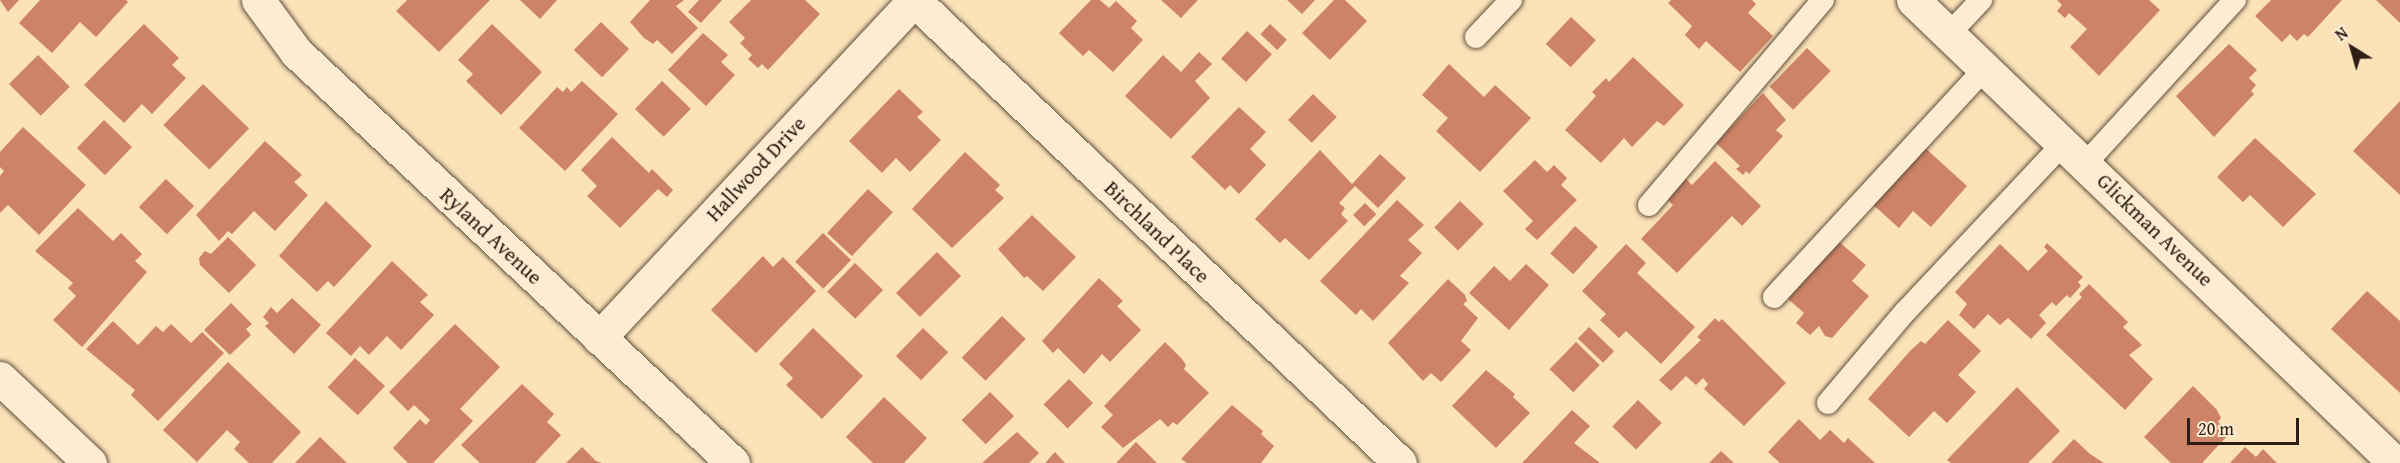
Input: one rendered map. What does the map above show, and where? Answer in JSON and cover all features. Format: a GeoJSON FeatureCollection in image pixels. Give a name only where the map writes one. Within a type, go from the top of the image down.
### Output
{"type":"FeatureCollection","features":[{"type":"Feature","properties":{"kind":"street","name":"Ryland Avenue"},"geometry":{"type":"LineString","coordinates":[[258,0],[296,52],[733,463]]}},
{"type":"Feature","properties":{"kind":"street","name":"Hallwood Drive"},"geometry":{"type":"LineString","coordinates":[[599,338],[914,0]]}},
{"type":"Feature","properties":{"kind":"street","name":"Birchland Place"},"geometry":{"type":"LineString","coordinates":[[914,0],[1400,463]]}},
{"type":"Feature","properties":{"kind":"street","name":"Glickman Avenue"},"geometry":{"type":"LineString","coordinates":[[1913,0],[2395,463]]}},
{"type":"Feature","properties":{"kind":"street"},"geometry":{"type":"LineString","coordinates":[[0,378],[90,463]]}},
{"type":"Feature","properties":{"kind":"lane"},"geometry":{"type":"LineString","coordinates":[[1476,37],[1511,0]]}},
{"type":"Feature","properties":{"kind":"lane"},"geometry":{"type":"LineString","coordinates":[[1649,205],[1823,0]]}},
{"type":"Feature","properties":{"kind":"lane"},"geometry":{"type":"LineString","coordinates":[[1949,34],[1981,0]]}},
{"type":"Feature","properties":{"kind":"lane"},"geometry":{"type":"LineString","coordinates":[[1828,403],[1905,312],[2075,154],[2235,0]]}},
{"type":"Feature","properties":{"kind":"lane"},"geometry":{"type":"LineString","coordinates":[[1774,297],[1985,68]]}},
{"type":"Feature","properties":{"kind":"building"},"geometry":{"type":"Polygon","coordinates":[[[0,0],[19,0],[8,12],[0,0]]]}},
{"type":"Feature","properties":{"kind":"building"},"geometry":{"type":"Polygon","coordinates":[[[40,0],[126,0],[128,2],[96,37],[80,22],[52,53],[19,23],[40,0]]]}},
{"type":"Feature","properties":{"kind":"building"},"geometry":{"type":"Polygon","coordinates":[[[407,0],[490,0],[439,52],[396,11],[407,0]]]}},
{"type":"Feature","properties":{"kind":"building"},"geometry":{"type":"Polygon","coordinates":[[[520,0],[557,0],[540,19],[520,0]]]}},
{"type":"Feature","properties":{"kind":"building"},"geometry":{"type":"Polygon","coordinates":[[[650,0],[684,0],[676,6],[698,28],[672,54],[657,40],[653,44],[644,38],[630,22],[650,0]]]}},
{"type":"Feature","properties":{"kind":"building"},"geometry":{"type":"Polygon","coordinates":[[[699,0],[722,0],[701,23],[688,12],[699,0]]]}},
{"type":"Feature","properties":{"kind":"building"},"geometry":{"type":"Polygon","coordinates":[[[751,0],[805,0],[820,14],[768,70],[762,64],[758,68],[748,59],[752,55],[740,43],[745,38],[729,22],[751,0]]]}},
{"type":"Feature","properties":{"kind":"building"},"geometry":{"type":"Polygon","coordinates":[[[1091,0],[1100,0],[1109,8],[1116,1],[1137,21],[1131,28],[1143,40],[1113,72],[1089,50],[1083,56],[1059,33],[1091,0]]]}},
{"type":"Feature","properties":{"kind":"building"},"geometry":{"type":"Polygon","coordinates":[[[1161,0],[1198,0],[1181,18],[1161,0]]]}},
{"type":"Feature","properties":{"kind":"building"},"geometry":{"type":"Polygon","coordinates":[[[1287,0],[1315,0],[1302,14],[1287,0]]]}},
{"type":"Feature","properties":{"kind":"building"},"geometry":{"type":"Polygon","coordinates":[[[1334,0],[1345,0],[1367,21],[1330,60],[1302,33],[1334,0]]]}},
{"type":"Feature","properties":{"kind":"building"},"geometry":{"type":"Polygon","coordinates":[[[1671,0],[1752,0],[1756,4],[1748,13],[1773,36],[1740,72],[1706,41],[1699,49],[1685,35],[1692,26],[1668,3],[1671,0]]]}},
{"type":"Feature","properties":{"kind":"building"},"geometry":{"type":"Polygon","coordinates":[[[2057,0],[2149,0],[2160,10],[2099,76],[2070,47],[2087,29],[2069,13],[2065,18],[2057,11],[2062,5],[2057,0]]]}},
{"type":"Feature","properties":{"kind":"building"},"geometry":{"type":"Polygon","coordinates":[[[2271,0],[2342,0],[2308,37],[2304,34],[2297,41],[2290,34],[2282,42],[2255,16],[2271,0]]]}},
{"type":"Feature","properties":{"kind":"building"},"geometry":{"type":"Polygon","coordinates":[[[2376,0],[2400,0],[2400,23],[2376,0]]]}},
{"type":"Feature","properties":{"kind":"building"},"geometry":{"type":"Polygon","coordinates":[[[1571,17],[1596,40],[1571,67],[1546,44],[1571,17]]]}},
{"type":"Feature","properties":{"kind":"building"},"geometry":{"type":"Polygon","coordinates":[[[601,22],[629,49],[602,77],[574,50],[601,22]]]}},
{"type":"Feature","properties":{"kind":"building"},"geometry":{"type":"Polygon","coordinates":[[[144,24],[179,58],[172,65],[186,78],[152,114],[142,104],[124,123],[84,85],[144,24]]]}},
{"type":"Feature","properties":{"kind":"building"},"geometry":{"type":"Polygon","coordinates":[[[492,24],[542,72],[501,115],[466,81],[473,74],[458,60],[492,24]]]}},
{"type":"Feature","properties":{"kind":"building"},"geometry":{"type":"Polygon","coordinates":[[[1270,24],[1287,40],[1277,50],[1260,34],[1270,24]]]}},
{"type":"Feature","properties":{"kind":"building"},"geometry":{"type":"Polygon","coordinates":[[[1247,31],[1272,54],[1246,82],[1221,59],[1247,31]]]}},
{"type":"Feature","properties":{"kind":"building"},"geometry":{"type":"Polygon","coordinates":[[[703,33],[728,55],[721,62],[735,75],[706,106],[668,70],[703,33]]]}},
{"type":"Feature","properties":{"kind":"building"},"geometry":{"type":"Polygon","coordinates":[[[2229,44],[2257,70],[2249,78],[2256,85],[2251,91],[2254,94],[2214,137],[2176,96],[2229,44]]]}},
{"type":"Feature","properties":{"kind":"building"},"geometry":{"type":"Polygon","coordinates":[[[1807,48],[1831,71],[1793,110],[1769,87],[1807,48]]]}},
{"type":"Feature","properties":{"kind":"building"},"geometry":{"type":"Polygon","coordinates":[[[1199,52],[1212,64],[1195,81],[1210,98],[1171,139],[1125,96],[1163,55],[1181,72],[1199,52]]]}},
{"type":"Feature","properties":{"kind":"building"},"geometry":{"type":"Polygon","coordinates":[[[38,55],[70,87],[41,116],[9,84],[38,55]]]}},
{"type":"Feature","properties":{"kind":"building"},"geometry":{"type":"Polygon","coordinates":[[[1633,57],[1684,105],[1664,126],[1657,121],[1632,147],[1624,138],[1601,163],[1565,130],[1596,96],[1592,92],[1606,78],[1609,82],[1633,57]]]}},
{"type":"Feature","properties":{"kind":"building"},"geometry":{"type":"Polygon","coordinates":[[[1449,64],[1484,97],[1495,85],[1531,118],[1480,172],[1436,131],[1448,118],[1422,95],[1449,64]]]}},
{"type":"Feature","properties":{"kind":"building"},"geometry":{"type":"Polygon","coordinates":[[[582,81],[618,114],[565,171],[519,128],[557,87],[563,92],[567,87],[571,92],[582,81]]]}},
{"type":"Feature","properties":{"kind":"building"},"geometry":{"type":"Polygon","coordinates":[[[662,81],[691,109],[664,137],[635,109],[662,81]]]}},
{"type":"Feature","properties":{"kind":"building"},"geometry":{"type":"Polygon","coordinates":[[[203,84],[249,128],[209,169],[163,125],[203,84]]]}},
{"type":"Feature","properties":{"kind":"building"},"geometry":{"type":"Polygon","coordinates":[[[899,89],[923,112],[917,117],[941,140],[910,172],[896,158],[882,173],[849,141],[899,89]]]}},
{"type":"Feature","properties":{"kind":"building"},"geometry":{"type":"Polygon","coordinates":[[[1763,93],[1786,120],[1776,130],[1783,136],[1749,174],[1746,171],[1743,175],[1736,169],[1740,166],[1716,143],[1763,93]]]}},
{"type":"Feature","properties":{"kind":"building"},"geometry":{"type":"Polygon","coordinates":[[[1313,94],[1337,117],[1312,143],[1288,120],[1313,94]]]}},
{"type":"Feature","properties":{"kind":"building"},"geometry":{"type":"Polygon","coordinates":[[[2400,101],[2400,195],[2353,151],[2400,101]]]}},
{"type":"Feature","properties":{"kind":"building"},"geometry":{"type":"Polygon","coordinates":[[[1239,107],[1266,132],[1250,149],[1266,165],[1239,194],[1230,185],[1225,190],[1191,157],[1239,107]]]}},
{"type":"Feature","properties":{"kind":"building"},"geometry":{"type":"Polygon","coordinates":[[[104,120],[132,147],[105,175],[77,148],[104,120]]]}},
{"type":"Feature","properties":{"kind":"building"},"geometry":{"type":"Polygon","coordinates":[[[23,127],[86,185],[39,235],[8,205],[0,213],[0,176],[4,171],[0,167],[0,152],[23,127]]]}},
{"type":"Feature","properties":{"kind":"building"},"geometry":{"type":"Polygon","coordinates":[[[612,137],[649,173],[652,169],[673,190],[667,197],[658,189],[620,228],[587,196],[597,186],[581,170],[612,137]]]}},
{"type":"Feature","properties":{"kind":"building"},"geometry":{"type":"Polygon","coordinates":[[[2255,138],[2316,194],[2283,227],[2250,195],[2243,202],[2217,177],[2255,138]]]}},
{"type":"Feature","properties":{"kind":"building"},"geometry":{"type":"Polygon","coordinates":[[[265,141],[302,175],[294,182],[308,195],[275,231],[254,211],[232,234],[228,231],[219,241],[196,215],[265,141]]]}},
{"type":"Feature","properties":{"kind":"building"},"geometry":{"type":"Polygon","coordinates":[[[1923,146],[1967,186],[1931,227],[1913,211],[1899,228],[1870,202],[1923,146]]]}},
{"type":"Feature","properties":{"kind":"building"},"geometry":{"type":"Polygon","coordinates":[[[1320,150],[1352,184],[1380,154],[1406,178],[1378,208],[1355,186],[1339,203],[1345,208],[1341,214],[1348,221],[1309,260],[1285,238],[1280,243],[1255,219],[1320,150]]]}},
{"type":"Feature","properties":{"kind":"building"},"geometry":{"type":"Polygon","coordinates":[[[965,152],[1000,185],[995,190],[1004,198],[952,248],[912,209],[965,152]]]}},
{"type":"Feature","properties":{"kind":"building"},"geometry":{"type":"Polygon","coordinates":[[[1535,160],[1547,172],[1554,165],[1567,178],[1561,185],[1577,200],[1537,240],[1525,229],[1533,221],[1503,191],[1535,160]]]}},
{"type":"Feature","properties":{"kind":"building"},"geometry":{"type":"Polygon","coordinates":[[[1715,161],[1761,206],[1742,226],[1732,216],[1677,273],[1641,239],[1673,205],[1664,196],[1683,176],[1692,185],[1715,161]]]}},
{"type":"Feature","properties":{"kind":"building"},"geometry":{"type":"Polygon","coordinates":[[[166,179],[194,206],[167,234],[139,207],[166,179]]]}},
{"type":"Feature","properties":{"kind":"building"},"geometry":{"type":"Polygon","coordinates":[[[868,189],[893,212],[852,256],[827,233],[868,189]]]}},
{"type":"Feature","properties":{"kind":"building"},"geometry":{"type":"Polygon","coordinates":[[[1397,200],[1424,225],[1408,240],[1422,253],[1400,276],[1409,283],[1373,321],[1361,309],[1356,315],[1320,281],[1397,200]]]}},
{"type":"Feature","properties":{"kind":"building"},"geometry":{"type":"Polygon","coordinates":[[[326,201],[372,246],[334,287],[328,281],[317,292],[279,256],[326,201]]]}},
{"type":"Feature","properties":{"kind":"building"},"geometry":{"type":"Polygon","coordinates":[[[1460,201],[1484,224],[1458,251],[1434,228],[1460,201]]]}},
{"type":"Feature","properties":{"kind":"building"},"geometry":{"type":"Polygon","coordinates":[[[1365,203],[1376,214],[1364,226],[1353,215],[1365,203]]]}},
{"type":"Feature","properties":{"kind":"building"},"geometry":{"type":"Polygon","coordinates":[[[78,208],[113,241],[121,233],[142,254],[135,261],[147,272],[82,347],[53,320],[76,296],[68,288],[73,283],[35,251],[78,208]]]}},
{"type":"Feature","properties":{"kind":"building"},"geometry":{"type":"Polygon","coordinates":[[[1032,215],[1076,257],[1043,291],[1027,276],[1024,278],[998,249],[1032,215]]]}},
{"type":"Feature","properties":{"kind":"building"},"geometry":{"type":"Polygon","coordinates":[[[1575,226],[1598,247],[1573,274],[1550,253],[1575,226]]]}},
{"type":"Feature","properties":{"kind":"building"},"geometry":{"type":"Polygon","coordinates":[[[823,233],[851,260],[823,289],[795,262],[823,233]]]}},
{"type":"Feature","properties":{"kind":"building"},"geometry":{"type":"Polygon","coordinates":[[[228,237],[256,265],[229,293],[200,265],[199,258],[205,251],[211,254],[228,237]]]}},
{"type":"Feature","properties":{"kind":"building"},"geometry":{"type":"Polygon","coordinates":[[[1837,240],[1866,265],[1852,281],[1869,296],[1832,338],[1825,336],[1819,326],[1810,335],[1796,323],[1804,313],[1788,299],[1837,240]]]}},
{"type":"Feature","properties":{"kind":"building"},"geometry":{"type":"Polygon","coordinates":[[[2047,243],[2083,277],[2078,282],[2081,286],[2070,298],[2067,295],[2056,306],[2052,302],[2039,315],[2046,323],[2031,339],[2008,318],[2000,325],[1988,314],[1974,329],[1959,315],[1967,304],[1955,292],[2000,244],[2028,271],[2048,251],[2044,247],[2047,243]]]}},
{"type":"Feature","properties":{"kind":"building"},"geometry":{"type":"Polygon","coordinates":[[[1626,244],[1646,263],[1637,273],[1695,327],[1661,364],[1626,331],[1619,338],[1600,320],[1606,314],[1582,291],[1626,244]]]}},
{"type":"Feature","properties":{"kind":"building"},"geometry":{"type":"Polygon","coordinates":[[[937,252],[961,276],[920,317],[896,293],[937,252]]]}},
{"type":"Feature","properties":{"kind":"building"},"geometry":{"type":"Polygon","coordinates":[[[763,256],[773,267],[783,257],[816,291],[756,353],[711,310],[763,256]]]}},
{"type":"Feature","properties":{"kind":"building"},"geometry":{"type":"Polygon","coordinates":[[[392,261],[428,295],[420,302],[434,315],[401,350],[387,336],[369,355],[360,346],[351,356],[326,333],[392,261]]]}},
{"type":"Feature","properties":{"kind":"building"},"geometry":{"type":"Polygon","coordinates":[[[855,263],[883,290],[855,319],[827,292],[855,263]]]}},
{"type":"Feature","properties":{"kind":"building"},"geometry":{"type":"Polygon","coordinates":[[[1526,264],[1549,285],[1509,330],[1469,293],[1494,266],[1510,281],[1526,264]]]}},
{"type":"Feature","properties":{"kind":"building"},"geometry":{"type":"Polygon","coordinates":[[[1099,278],[1123,301],[1117,306],[1141,330],[1110,362],[1102,354],[1084,374],[1058,348],[1053,353],[1042,341],[1099,278]]]}},
{"type":"Feature","properties":{"kind":"building"},"geometry":{"type":"Polygon","coordinates":[[[1448,279],[1465,295],[1467,301],[1463,304],[1478,318],[1461,341],[1471,350],[1441,382],[1431,373],[1423,381],[1388,343],[1448,279]]]}},
{"type":"Feature","properties":{"kind":"building"},"geometry":{"type":"Polygon","coordinates":[[[2089,284],[2128,322],[2123,327],[2142,345],[2129,355],[2153,379],[2125,410],[2046,335],[2082,297],[2079,294],[2089,284]]]}},
{"type":"Feature","properties":{"kind":"building"},"geometry":{"type":"Polygon","coordinates":[[[2367,291],[2400,321],[2400,393],[2331,329],[2367,291]]]}},
{"type":"Feature","properties":{"kind":"building"},"geometry":{"type":"Polygon","coordinates":[[[292,298],[321,325],[294,354],[265,326],[269,323],[263,317],[271,307],[277,313],[292,298]]]}},
{"type":"Feature","properties":{"kind":"building"},"geometry":{"type":"Polygon","coordinates":[[[231,303],[252,324],[246,329],[251,335],[230,355],[204,330],[231,303]]]}},
{"type":"Feature","properties":{"kind":"building"},"geometry":{"type":"Polygon","coordinates":[[[1002,316],[1026,339],[985,381],[962,358],[1002,316]]]}},
{"type":"Feature","properties":{"kind":"building"},"geometry":{"type":"Polygon","coordinates":[[[1715,318],[1719,322],[1722,319],[1786,383],[1744,426],[1704,389],[1708,384],[1703,378],[1696,385],[1686,376],[1671,391],[1659,380],[1701,340],[1697,337],[1715,318]]]}},
{"type":"Feature","properties":{"kind":"building"},"geometry":{"type":"Polygon","coordinates":[[[1948,320],[1981,351],[1958,375],[1976,392],[1947,423],[1934,411],[1909,437],[1868,399],[1910,351],[1921,341],[1925,344],[1948,320]]]}},
{"type":"Feature","properties":{"kind":"building"},"geometry":{"type":"Polygon","coordinates":[[[113,321],[138,345],[156,326],[163,332],[171,324],[191,343],[202,332],[224,353],[158,421],[131,395],[135,390],[86,349],[113,321]]]}},
{"type":"Feature","properties":{"kind":"building"},"geometry":{"type":"Polygon","coordinates":[[[455,324],[500,367],[460,409],[473,421],[433,463],[408,463],[393,448],[420,419],[426,425],[430,420],[414,405],[408,411],[389,392],[455,324]]]}},
{"type":"Feature","properties":{"kind":"building"},"geometry":{"type":"Polygon","coordinates":[[[1589,327],[1614,351],[1603,363],[1578,339],[1589,327]]]}},
{"type":"Feature","properties":{"kind":"building"},"geometry":{"type":"Polygon","coordinates":[[[813,328],[863,376],[822,419],[786,385],[793,378],[779,364],[813,328]]]}},
{"type":"Feature","properties":{"kind":"building"},"geometry":{"type":"Polygon","coordinates":[[[923,328],[948,352],[921,380],[896,356],[923,328]]]}},
{"type":"Feature","properties":{"kind":"building"},"geometry":{"type":"Polygon","coordinates":[[[1165,342],[1182,359],[1186,365],[1184,369],[1209,393],[1177,425],[1173,422],[1168,427],[1160,419],[1123,448],[1101,427],[1113,415],[1104,406],[1165,342]]]}},
{"type":"Feature","properties":{"kind":"building"},"geometry":{"type":"Polygon","coordinates":[[[1576,342],[1600,365],[1573,392],[1550,369],[1576,342]]]}},
{"type":"Feature","properties":{"kind":"building"},"geometry":{"type":"Polygon","coordinates":[[[355,358],[385,386],[358,415],[328,387],[355,358]]]}},
{"type":"Feature","properties":{"kind":"building"},"geometry":{"type":"Polygon","coordinates":[[[228,362],[301,432],[272,463],[249,463],[234,449],[240,442],[227,430],[197,462],[163,430],[228,362]]]}},
{"type":"Feature","properties":{"kind":"building"},"geometry":{"type":"Polygon","coordinates":[[[1486,370],[1515,394],[1513,397],[1530,413],[1496,448],[1452,406],[1486,370]]]}},
{"type":"Feature","properties":{"kind":"building"},"geometry":{"type":"Polygon","coordinates":[[[1069,379],[1093,403],[1068,428],[1044,404],[1069,379]]]}},
{"type":"Feature","properties":{"kind":"building"},"geometry":{"type":"Polygon","coordinates":[[[522,384],[554,414],[547,422],[561,435],[535,463],[480,463],[461,445],[522,384]]]}},
{"type":"Feature","properties":{"kind":"building"},"geometry":{"type":"Polygon","coordinates":[[[2193,386],[2217,410],[2221,418],[2218,422],[2230,433],[2202,463],[2171,463],[2144,437],[2193,386]]]}},
{"type":"Feature","properties":{"kind":"building"},"geometry":{"type":"Polygon","coordinates":[[[2017,387],[2060,431],[2028,463],[1951,463],[1947,460],[2017,387]]]}},
{"type":"Feature","properties":{"kind":"building"},"geometry":{"type":"Polygon","coordinates":[[[990,392],[1014,416],[986,444],[962,420],[990,392]]]}},
{"type":"Feature","properties":{"kind":"building"},"geometry":{"type":"Polygon","coordinates":[[[884,397],[927,438],[904,463],[873,463],[846,437],[884,397]]]}},
{"type":"Feature","properties":{"kind":"building"},"geometry":{"type":"Polygon","coordinates":[[[1638,400],[1662,423],[1636,450],[1612,427],[1638,400]]]}},
{"type":"Feature","properties":{"kind":"building"},"geometry":{"type":"Polygon","coordinates":[[[1232,405],[1263,431],[1261,434],[1274,446],[1261,463],[1187,463],[1181,459],[1232,405]]]}},
{"type":"Feature","properties":{"kind":"building"},"geometry":{"type":"Polygon","coordinates":[[[1572,410],[1590,426],[1574,443],[1600,463],[1522,463],[1572,410]]]}},
{"type":"Feature","properties":{"kind":"building"},"geometry":{"type":"Polygon","coordinates":[[[1799,419],[1820,440],[1830,430],[1844,443],[1848,438],[1875,463],[1780,463],[1768,452],[1799,419]]]}},
{"type":"Feature","properties":{"kind":"building"},"geometry":{"type":"Polygon","coordinates":[[[1017,432],[1039,453],[1029,463],[982,463],[1017,432]]]}},
{"type":"Feature","properties":{"kind":"building"},"geometry":{"type":"Polygon","coordinates":[[[320,437],[347,463],[295,463],[320,437]]]}},
{"type":"Feature","properties":{"kind":"building"},"geometry":{"type":"Polygon","coordinates":[[[2074,439],[2090,454],[2104,463],[2051,463],[2074,439]]]}},
{"type":"Feature","properties":{"kind":"building"},"geometry":{"type":"Polygon","coordinates":[[[1136,442],[1157,463],[1116,463],[1136,442]]]}},
{"type":"Feature","properties":{"kind":"building"},"geometry":{"type":"Polygon","coordinates":[[[582,447],[596,461],[602,463],[566,463],[582,447]]]}},
{"type":"Feature","properties":{"kind":"building"},"geometry":{"type":"Polygon","coordinates":[[[2245,447],[2256,457],[2263,449],[2277,463],[2230,463],[2245,447]]]}},
{"type":"Feature","properties":{"kind":"building"},"geometry":{"type":"Polygon","coordinates":[[[1721,451],[1734,463],[1709,463],[1721,451]]]}},
{"type":"Feature","properties":{"kind":"building"},"geometry":{"type":"Polygon","coordinates":[[[1055,452],[1065,463],[1045,463],[1055,452]]]}}]}
